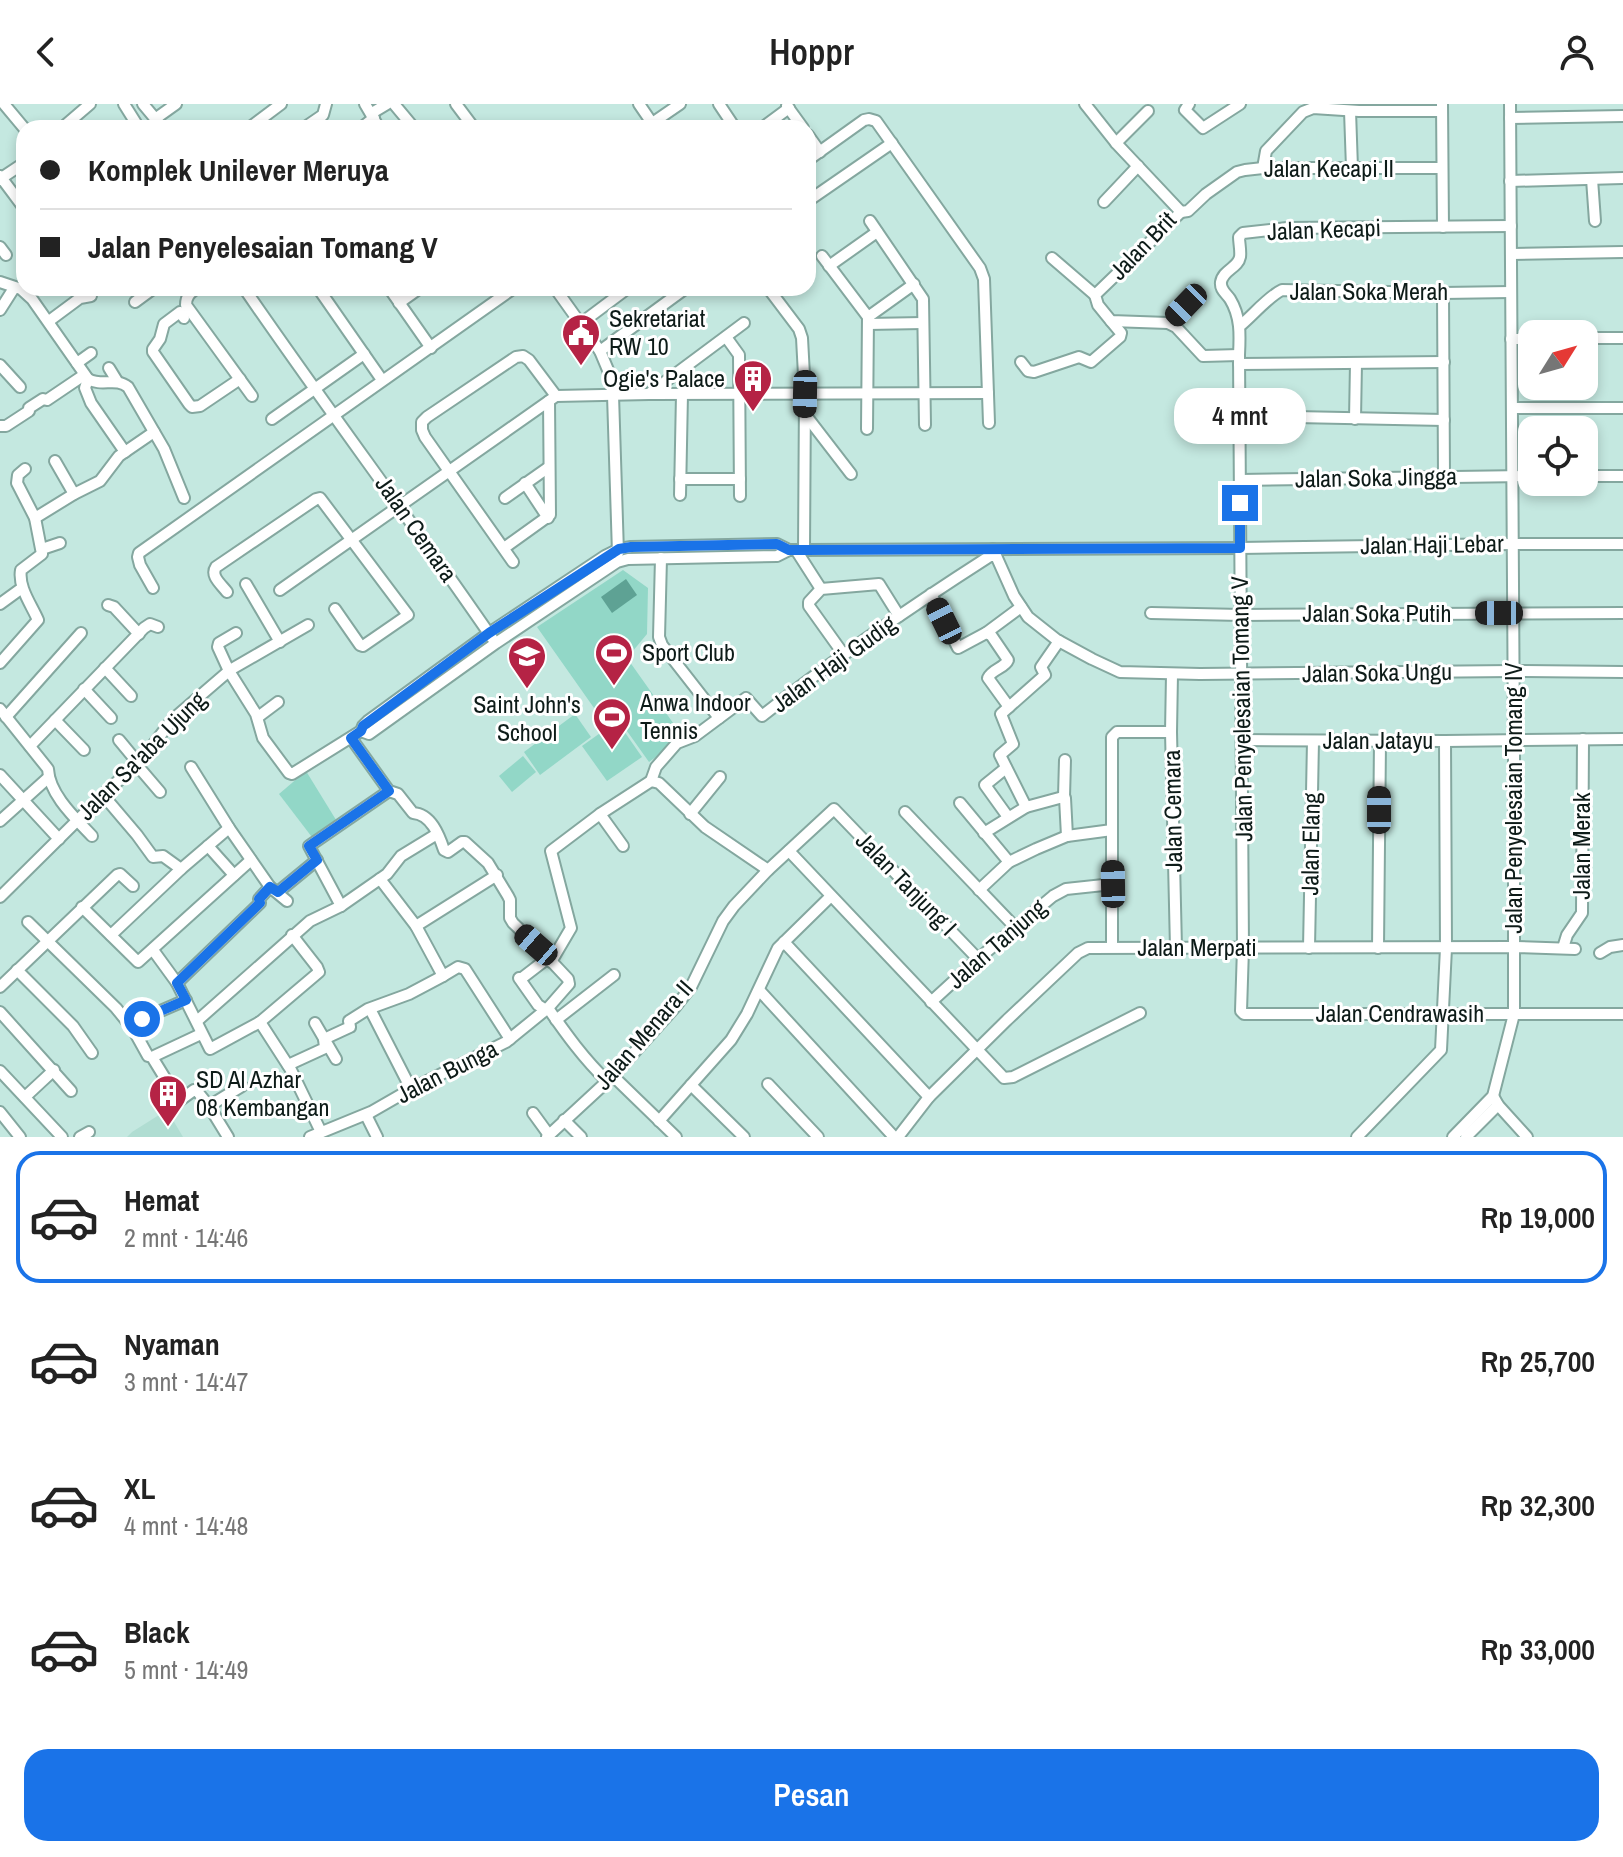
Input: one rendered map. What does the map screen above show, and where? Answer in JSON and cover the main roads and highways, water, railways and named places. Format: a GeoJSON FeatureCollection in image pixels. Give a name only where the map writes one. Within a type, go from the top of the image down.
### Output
{"type":"FeatureCollection","features":[{"type":"Feature","properties":{"kind":"place","name":"Sekretariat RW 10"},"geometry":{"type":"Point","coordinates":[581,367]}},
{"type":"Feature","properties":{"kind":"place","name":"Ogie's Palace"},"geometry":{"type":"Point","coordinates":[753,413]}},
{"type":"Feature","properties":{"kind":"place","name":"Sport Club"},"geometry":{"type":"Point","coordinates":[614,687]}},
{"type":"Feature","properties":{"kind":"place","name":"Saint John's School"},"geometry":{"type":"Point","coordinates":[527,690]}},
{"type":"Feature","properties":{"kind":"place","name":"Anwa Indoor Tennis"},"geometry":{"type":"Point","coordinates":[612,751]}},
{"type":"Feature","properties":{"kind":"place","name":"SD Al Azhar 08 Kembangan"},"geometry":{"type":"Point","coordinates":[168,1128]}}]}
